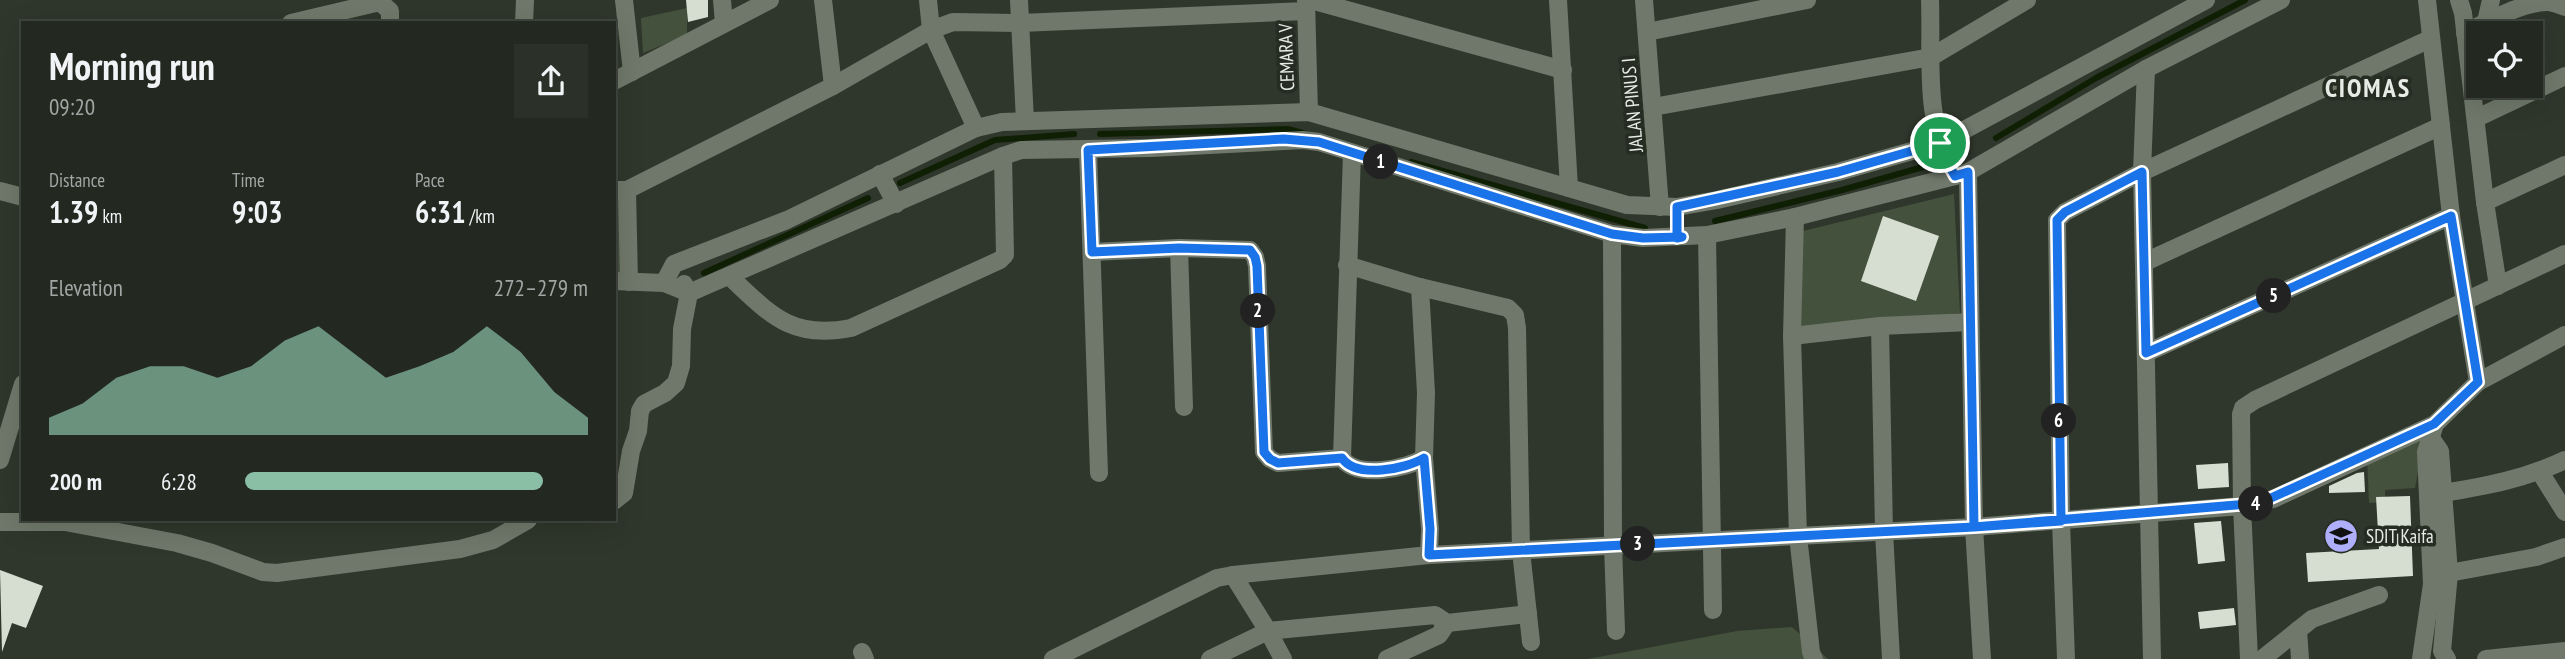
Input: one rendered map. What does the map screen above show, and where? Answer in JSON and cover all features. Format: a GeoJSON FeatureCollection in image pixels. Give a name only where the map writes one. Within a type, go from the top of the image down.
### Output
{"type":"FeatureCollection","features":[{"type":"Feature","properties":{"kind":"street"},"geometry":{"type":"LineString","coordinates":[[524,21],[525,0]]}},
{"type":"Feature","properties":{"kind":"street"},"geometry":{"type":"LineString","coordinates":[[624,0],[632,72]]}},
{"type":"Feature","properties":{"kind":"street"},"geometry":{"type":"LineString","coordinates":[[722,0],[724,23]]}},
{"type":"Feature","properties":{"kind":"street"},"geometry":{"type":"LineString","coordinates":[[616,80],[770,0]]}},
{"type":"Feature","properties":{"kind":"street"},"geometry":{"type":"LineString","coordinates":[[823,0],[833,86]]}},
{"type":"Feature","properties":{"kind":"street"},"geometry":{"type":"LineString","coordinates":[[928,0],[931,30],[976,128]]}},
{"type":"Feature","properties":{"kind":"street"},"geometry":{"type":"LineString","coordinates":[[1019,0],[1025,121]]}},
{"type":"Feature","properties":{"kind":"street"},"geometry":{"type":"LineString","coordinates":[[1558,0],[1569,187]]}},
{"type":"Feature","properties":{"kind":"street","name":"JALAN PINUS I"},"geometry":{"type":"LineString","coordinates":[[1644,0],[1653,107],[1671,210],[1680,237]]}},
{"type":"Feature","properties":{"kind":"street"},"geometry":{"type":"LineString","coordinates":[[1647,32],[1807,0]]}},
{"type":"Feature","properties":{"kind":"street"},"geometry":{"type":"LineString","coordinates":[[1930,0],[1933,117],[1951,162],[1970,322],[1974,527],[1982,659]]}},
{"type":"Feature","properties":{"kind":"street"},"geometry":{"type":"LineString","coordinates":[[1653,107],[1931,57],[2027,0]]}},
{"type":"Feature","properties":{"kind":"street"},"geometry":{"type":"LineString","coordinates":[[1563,70],[1308,4],[1020,23],[953,22],[931,30],[833,86],[621,190],[621,281],[664,282],[689,293],[730,277],[888,189],[976,128],[1002,122],[1309,112],[1628,205],[1671,210],[1838,172],[1951,162],[2186,5],[2206,0]]}},
{"type":"Feature","properties":{"kind":"street"},"geometry":{"type":"LineString","coordinates":[[664,282],[674,264],[788,220],[1021,150],[1088,150],[1284,139],[1319,142],[1612,234],[1643,238],[1707,235],[1795,217],[1951,162],[2146,69],[2281,0]]}},
{"type":"Feature","properties":{"kind":"street"},"geometry":{"type":"LineString","coordinates":[[2427,0],[2451,216],[2478,382]]}},
{"type":"Feature","properties":{"kind":"street"},"geometry":{"type":"LineString","coordinates":[[2459,0],[2498,286]]}},
{"type":"Feature","properties":{"kind":"street"},"geometry":{"type":"LineString","coordinates":[[2486,21],[2491,0]]}},
{"type":"Feature","properties":{"kind":"street"},"geometry":{"type":"LineString","coordinates":[[299,21],[380,2],[390,11],[390,21]]}},
{"type":"Feature","properties":{"kind":"street"},"geometry":{"type":"LineString","coordinates":[[2489,21],[2534,4],[2549,2],[2565,7]]}},
{"type":"Feature","properties":{"kind":"street","name":"CEMARA V"},"geometry":{"type":"LineString","coordinates":[[1308,4],[1309,112]]}},
{"type":"Feature","properties":{"kind":"street"},"geometry":{"type":"LineString","coordinates":[[2066,659],[2061,521],[2057,220],[2065,212],[2142,172],[2430,38]]}},
{"type":"Feature","properties":{"kind":"street"},"geometry":{"type":"LineString","coordinates":[[2146,69],[2142,172],[2152,659]]}},
{"type":"Feature","properties":{"kind":"street"},"geometry":{"type":"LineString","coordinates":[[2477,118],[2565,76]]}},
{"type":"Feature","properties":{"kind":"street"},"geometry":{"type":"LineString","coordinates":[[2145,262],[2441,126]]}},
{"type":"Feature","properties":{"kind":"street"},"geometry":{"type":"LineString","coordinates":[[1088,150],[1099,473]]}},
{"type":"Feature","properties":{"kind":"street"},"geometry":{"type":"LineString","coordinates":[[1342,458],[1352,153]]}},
{"type":"Feature","properties":{"kind":"street"},"geometry":{"type":"LineString","coordinates":[[730,277],[770,315],[787,325],[824,331],[851,328],[1005,255],[1003,156]]}},
{"type":"Feature","properties":{"kind":"street"},"geometry":{"type":"LineString","coordinates":[[2485,202],[2565,165]]}},
{"type":"Feature","properties":{"kind":"street"},"geometry":{"type":"LineString","coordinates":[[0,191],[21,196]]}},
{"type":"Feature","properties":{"kind":"street"},"geometry":{"type":"LineString","coordinates":[[2146,353],[2451,216]]}},
{"type":"Feature","properties":{"kind":"street"},"geometry":{"type":"LineString","coordinates":[[1795,217],[1792,336],[1798,536],[1814,659]]}},
{"type":"Feature","properties":{"kind":"street"},"geometry":{"type":"LineString","coordinates":[[1612,234],[1613,545],[1616,631]]}},
{"type":"Feature","properties":{"kind":"street"},"geometry":{"type":"LineString","coordinates":[[1707,235],[1713,610]]}},
{"type":"Feature","properties":{"kind":"street"},"geometry":{"type":"LineString","coordinates":[[1092,252],[1179,248],[1250,250],[1255,257],[1264,452],[1278,463],[1342,458],[1352,467],[1386,470],[1414,464],[1424,458]]}},
{"type":"Feature","properties":{"kind":"street"},"geometry":{"type":"LineString","coordinates":[[1179,248],[1184,407]]}},
{"type":"Feature","properties":{"kind":"street"},"geometry":{"type":"LineString","coordinates":[[2249,659],[2242,506],[2243,408],[2565,254]]}},
{"type":"Feature","properties":{"kind":"street"},"geometry":{"type":"LineString","coordinates":[[616,499],[624,493],[644,404],[665,393],[676,383],[681,366],[682,329],[689,293],[674,264]]}},
{"type":"Feature","properties":{"kind":"street"},"geometry":{"type":"LineString","coordinates":[[1347,265],[1420,287],[1508,308],[1515,315],[1521,551],[1531,642]]}},
{"type":"Feature","properties":{"kind":"street"},"geometry":{"type":"LineString","coordinates":[[1420,287],[1426,393],[1424,458],[1430,543]]}},
{"type":"Feature","properties":{"kind":"street"},"geometry":{"type":"LineString","coordinates":[[1792,336],[1880,326],[1970,322]]}},
{"type":"Feature","properties":{"kind":"street"},"geometry":{"type":"LineString","coordinates":[[1880,326],[1884,532],[1891,659]]}},
{"type":"Feature","properties":{"kind":"street"},"geometry":{"type":"LineString","coordinates":[[2421,659],[2432,584],[2426,452],[2433,431],[2478,382],[2565,335]]}},
{"type":"Feature","properties":{"kind":"street"},"geometry":{"type":"LineString","coordinates":[[0,460],[21,391]]}},
{"type":"Feature","properties":{"kind":"street"},"geometry":{"type":"LineString","coordinates":[[1053,659],[1217,578],[1233,575],[1430,543],[1521,551],[1974,527],[2242,506],[2273,499],[2433,431]]}},
{"type":"Feature","properties":{"kind":"street"},"geometry":{"type":"LineString","coordinates":[[2433,431],[2440,451],[2449,573],[2442,650],[2447,659]]}},
{"type":"Feature","properties":{"kind":"street"},"geometry":{"type":"LineString","coordinates":[[2443,493],[2506,482],[2540,472],[2565,460]]}},
{"type":"Feature","properties":{"kind":"street"},"geometry":{"type":"LineString","coordinates":[[2540,472],[2565,512]]}},
{"type":"Feature","properties":{"kind":"street"},"geometry":{"type":"LineString","coordinates":[[0,522],[25,521]]}},
{"type":"Feature","properties":{"kind":"street"},"geometry":{"type":"LineString","coordinates":[[56,521],[177,543],[263,572],[460,549],[493,540],[524,521]]}},
{"type":"Feature","properties":{"kind":"street"},"geometry":{"type":"LineString","coordinates":[[2449,573],[2536,557],[2565,547]]}},
{"type":"Feature","properties":{"kind":"street"},"geometry":{"type":"LineString","coordinates":[[1233,575],[1283,659]]}},
{"type":"Feature","properties":{"kind":"street"},"geometry":{"type":"LineString","coordinates":[[2262,659],[2312,619],[2379,595]]}},
{"type":"Feature","properties":{"kind":"street"},"geometry":{"type":"LineString","coordinates":[[1210,659],[1268,631],[1435,615],[1447,623],[1528,614]]}},
{"type":"Feature","properties":{"kind":"street"},"geometry":{"type":"LineString","coordinates":[[1387,659],[1439,635],[1447,623]]}},
{"type":"Feature","properties":{"kind":"street"},"geometry":{"type":"LineString","coordinates":[[2298,630],[2300,659]]}},
{"type":"Feature","properties":{"kind":"street"},"geometry":{"type":"LineString","coordinates":[[2486,659],[2565,651]]}},
{"type":"Feature","properties":{"kind":"green space"},"geometry":{"type":"Polygon","coordinates":[[[687,8],[687,35],[643,53],[641,18],[687,8]]]}},
{"type":"Feature","properties":{"kind":"green space"},"geometry":{"type":"Polygon","coordinates":[[[616,190],[627,190],[629,282],[616,281],[616,190]]]}},
{"type":"Feature","properties":{"kind":"green space"},"geometry":{"type":"Polygon","coordinates":[[[1954,194],[1960,313],[1799,328],[1799,232],[1954,194]]]}},
{"type":"Feature","properties":{"kind":"green space"},"geometry":{"type":"Polygon","coordinates":[[[2426,429],[2415,488],[2385,490],[2385,502],[2369,503],[2367,457],[2426,429]]]}},
{"type":"Feature","properties":{"kind":"green space"},"geometry":{"type":"Polygon","coordinates":[[[1792,627],[1828,659],[1588,659],[1737,631],[1792,627]]]}},
{"type":"Feature","properties":{"kind":"building"},"geometry":{"type":"Polygon","coordinates":[[[686,0],[708,0],[708,17],[688,22],[686,0]]]}},
{"type":"Feature","properties":{"kind":"building"},"geometry":{"type":"Polygon","coordinates":[[[1883,216],[1939,236],[1916,301],[1861,281],[1883,216]]]}},
{"type":"Feature","properties":{"kind":"building"},"geometry":{"type":"Polygon","coordinates":[[[2228,463],[2229,487],[2198,489],[2196,465],[2228,463]]]}},
{"type":"Feature","properties":{"kind":"building"},"geometry":{"type":"Polygon","coordinates":[[[2364,472],[2365,492],[2329,493],[2329,486],[2364,472]]]}},
{"type":"Feature","properties":{"kind":"building"},"geometry":{"type":"Polygon","coordinates":[[[2410,496],[2413,576],[2308,582],[2306,553],[2379,549],[2376,497],[2410,496]]]}},
{"type":"Feature","properties":{"kind":"building"},"geometry":{"type":"Polygon","coordinates":[[[2221,521],[2225,561],[2198,564],[2194,523],[2221,521]]]}},
{"type":"Feature","properties":{"kind":"building"},"geometry":{"type":"Polygon","coordinates":[[[0,570],[43,586],[26,628],[12,623],[2,652],[0,570]]]}},
{"type":"Feature","properties":{"kind":"building"},"geometry":{"type":"Polygon","coordinates":[[[2234,608],[2236,625],[2200,629],[2198,612],[2234,608]]]}},
{"type":"Feature","properties":{"kind":"waterway"},"geometry":{"type":"LineString","coordinates":[[1996,138],[2096,78],[2245,0]]}},
{"type":"Feature","properties":{"kind":"waterway"},"geometry":{"type":"LineString","coordinates":[[1100,134],[1288,129],[1306,134]]}},
{"type":"Feature","properties":{"kind":"waterway"},"geometry":{"type":"LineString","coordinates":[[900,183],[995,140],[1074,134]]}},
{"type":"Feature","properties":{"kind":"waterway"},"geometry":{"type":"LineString","coordinates":[[1411,162],[1645,228]]}},
{"type":"Feature","properties":{"kind":"waterway"},"geometry":{"type":"LineString","coordinates":[[1715,221],[1923,167]]}},
{"type":"Feature","properties":{"kind":"waterway"},"geometry":{"type":"LineString","coordinates":[[704,273],[868,198]]}},
{"type":"Feature","properties":{"kind":"place","name":"SDIT Kaifa"},"geometry":{"type":"Point","coordinates":[2341,536]}},
{"type":"Feature","properties":{"kind":"district","name":"CIOMAS"},"geometry":{"type":"Point","coordinates":[2368,88]}},
{"type":"Feature","properties":{"kind":"route"},"geometry":{"type":"LineString","coordinates":[[1940,143],[1838,172],[1677,207],[1677,217],[1677,238],[1682,237],[1643,238],[1612,234],[1319,142],[1284,139],[1088,150],[1092,252],[1179,248],[1250,250],[1257,266],[1264,452],[1278,463],[1342,458],[1345,464],[1352,467],[1386,470],[1414,464],[1424,458],[1430,529],[1429,555],[1974,527],[2061,521],[2242,506],[2273,499],[2434,424],[2478,382],[2451,216],[2146,353],[2142,172],[2065,212],[2057,220],[2061,521],[1974,527],[1968,172],[1955,176],[1942,153],[1940,143]]}}]}
